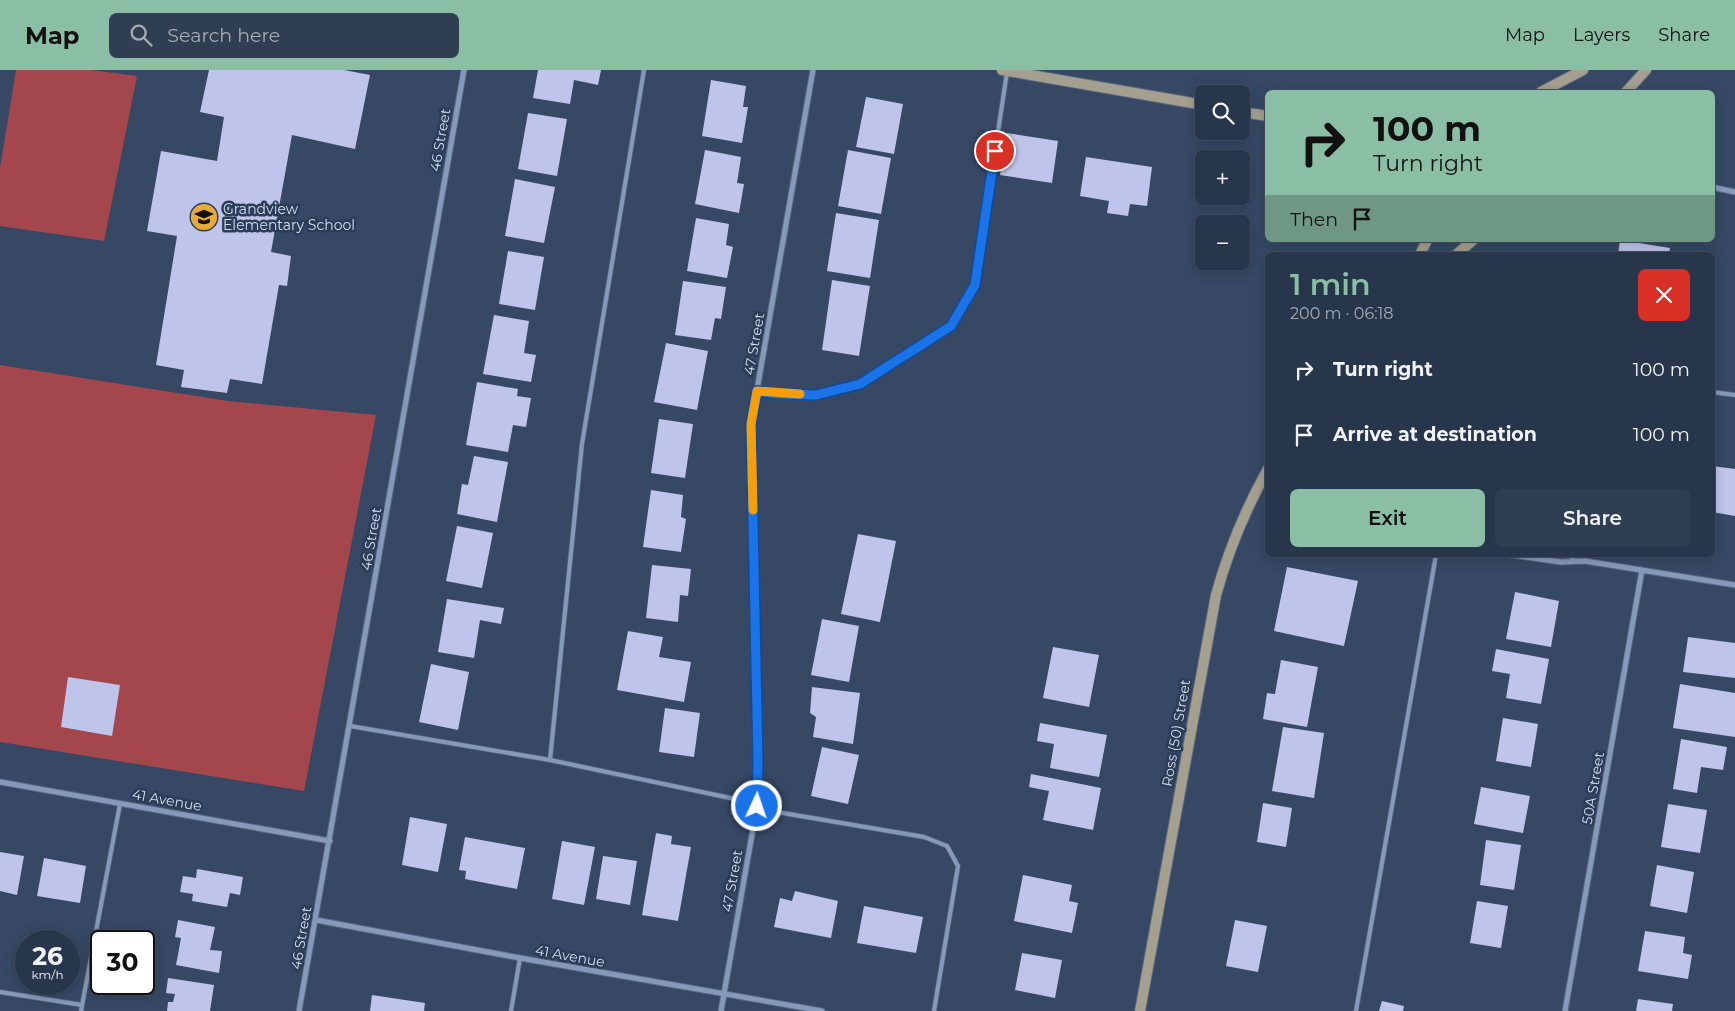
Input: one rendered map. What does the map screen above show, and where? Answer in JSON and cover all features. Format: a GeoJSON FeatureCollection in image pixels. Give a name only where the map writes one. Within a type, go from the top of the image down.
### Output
{"type":"FeatureCollection","features":[{"type":"Feature","properties":{"kind":"main road"},"geometry":{"type":"LineString","coordinates":[[1005,70],[1195,103]]}},
{"type":"Feature","properties":{"kind":"main road"},"geometry":{"type":"LineString","coordinates":[[1545,90],[1583,70]]}},
{"type":"Feature","properties":{"kind":"main road"},"geometry":{"type":"LineString","coordinates":[[1628,90],[1646,70]]}},
{"type":"Feature","properties":{"kind":"main road"},"geometry":{"type":"LineString","coordinates":[[1250,113],[1265,116]]}},
{"type":"Feature","properties":{"kind":"main road"},"geometry":{"type":"LineString","coordinates":[[1459,252],[1471,242]]}},
{"type":"Feature","properties":{"kind":"main road","name":"Ross (50) Street"},"geometry":{"type":"LineString","coordinates":[[1140,1011],[1216,595],[1230,552],[1265,478]]}},
{"type":"Feature","properties":{"kind":"street","name":"46 Street"},"geometry":{"type":"LineString","coordinates":[[299,1011],[464,70]]}},
{"type":"Feature","properties":{"kind":"street","name":"47 Street"},"geometry":{"type":"LineString","coordinates":[[721,1011],[757,806],[758,762],[751,424],[813,70]]}},
{"type":"Feature","properties":{"kind":"street"},"geometry":{"type":"LineString","coordinates":[[1715,188],[1735,192]]}},
{"type":"Feature","properties":{"kind":"street"},"geometry":{"type":"LineString","coordinates":[[1525,557],[1552,561],[1573,558],[1735,585]]}},
{"type":"Feature","properties":{"kind":"street","name":"50A Street"},"geometry":{"type":"LineString","coordinates":[[1565,1011],[1642,570]]}},
{"type":"Feature","properties":{"kind":"street","name":"41 Avenue"},"geometry":{"type":"LineString","coordinates":[[0,782],[330,841]]}},
{"type":"Feature","properties":{"kind":"street","name":"41 Avenue"},"geometry":{"type":"LineString","coordinates":[[316,920],[724,995],[822,1011]]}},
{"type":"Feature","properties":{"kind":"lane"},"geometry":{"type":"LineString","coordinates":[[550,760],[582,444],[644,70]]}},
{"type":"Feature","properties":{"kind":"lane"},"geometry":{"type":"LineString","coordinates":[[757,391],[778,394],[816,395],[860,384],[951,326],[975,285],[1005,70]]}},
{"type":"Feature","properties":{"kind":"lane"},"geometry":{"type":"LineString","coordinates":[[1715,392],[1735,395]]}},
{"type":"Feature","properties":{"kind":"lane"},"geometry":{"type":"LineString","coordinates":[[1356,1011],[1436,557]]}},
{"type":"Feature","properties":{"kind":"lane"},"geometry":{"type":"LineString","coordinates":[[350,726],[550,760],[735,799],[777,812],[924,837],[947,846],[958,866],[934,1011]]}},
{"type":"Feature","properties":{"kind":"lane"},"geometry":{"type":"LineString","coordinates":[[81,1011],[120,804]]}},
{"type":"Feature","properties":{"kind":"lane"},"geometry":{"type":"LineString","coordinates":[[511,1011],[520,958]]}},
{"type":"Feature","properties":{"kind":"lane"},"geometry":{"type":"LineString","coordinates":[[0,992],[82,1005]]}},
{"type":"Feature","properties":{"kind":"shaded area"},"geometry":{"type":"Polygon","coordinates":[[[16,70],[91,70],[137,76],[104,241],[0,226],[0,168],[16,70]]]}},
{"type":"Feature","properties":{"kind":"shaded area"},"geometry":{"type":"Polygon","coordinates":[[[0,365],[228,401],[376,415],[304,791],[0,742],[0,365]]]}},
{"type":"Feature","properties":{"kind":"building"},"geometry":{"type":"Polygon","coordinates":[[[209,70],[344,70],[370,75],[355,149],[292,135],[271,252],[291,256],[287,286],[279,285],[262,384],[230,379],[227,393],[181,387],[184,370],[156,365],[177,236],[147,231],[161,151],[217,161],[224,117],[200,112],[209,70]]]}},
{"type":"Feature","properties":{"kind":"building"},"geometry":{"type":"Polygon","coordinates":[[[538,70],[601,70],[598,85],[574,80],[570,104],[533,98],[538,70]]]}},
{"type":"Feature","properties":{"kind":"building"},"geometry":{"type":"Polygon","coordinates":[[[711,80],[746,86],[743,107],[748,107],[742,143],[702,136],[711,80]]]}},
{"type":"Feature","properties":{"kind":"building"},"geometry":{"type":"Polygon","coordinates":[[[866,97],[903,104],[894,154],[856,147],[866,97]]]}},
{"type":"Feature","properties":{"kind":"building"},"geometry":{"type":"Polygon","coordinates":[[[528,113],[567,119],[557,176],[518,169],[528,113]]]}},
{"type":"Feature","properties":{"kind":"building"},"geometry":{"type":"Polygon","coordinates":[[[1007,133],[1058,141],[1052,183],[1000,175],[1007,133]]]}},
{"type":"Feature","properties":{"kind":"building"},"geometry":{"type":"Polygon","coordinates":[[[705,150],[741,157],[737,183],[744,184],[739,213],[695,204],[705,150]]]}},
{"type":"Feature","properties":{"kind":"building"},"geometry":{"type":"Polygon","coordinates":[[[848,150],[891,158],[881,214],[838,206],[848,150]]]}},
{"type":"Feature","properties":{"kind":"building"},"geometry":{"type":"Polygon","coordinates":[[[1086,157],[1152,167],[1147,206],[1130,204],[1128,216],[1107,213],[1109,201],[1080,196],[1086,157]]]}},
{"type":"Feature","properties":{"kind":"building"},"geometry":{"type":"Polygon","coordinates":[[[515,179],[555,187],[544,243],[505,236],[515,179]]]}},
{"type":"Feature","properties":{"kind":"building"},"geometry":{"type":"Polygon","coordinates":[[[836,213],[879,220],[870,278],[827,271],[836,213]]]}},
{"type":"Feature","properties":{"kind":"building"},"geometry":{"type":"Polygon","coordinates":[[[696,218],[729,224],[726,245],[733,247],[727,278],[687,271],[696,218]]]}},
{"type":"Feature","properties":{"kind":"building"},"geometry":{"type":"Polygon","coordinates":[[[1620,242],[1632,242],[1670,248],[1669,252],[1618,252],[1620,242]]]}},
{"type":"Feature","properties":{"kind":"building"},"geometry":{"type":"Polygon","coordinates":[[[508,251],[544,257],[535,310],[499,304],[508,251]]]}},
{"type":"Feature","properties":{"kind":"building"},"geometry":{"type":"Polygon","coordinates":[[[832,280],[870,286],[859,356],[822,350],[832,280]]]}},
{"type":"Feature","properties":{"kind":"building"},"geometry":{"type":"Polygon","coordinates":[[[683,281],[726,287],[721,319],[715,318],[711,340],[675,335],[683,281]]]}},
{"type":"Feature","properties":{"kind":"building"},"geometry":{"type":"Polygon","coordinates":[[[494,315],[529,321],[524,353],[536,355],[531,382],[483,374],[494,315]]]}},
{"type":"Feature","properties":{"kind":"building"},"geometry":{"type":"Polygon","coordinates":[[[666,343],[708,351],[697,410],[654,402],[666,343]]]}},
{"type":"Feature","properties":{"kind":"building"},"geometry":{"type":"Polygon","coordinates":[[[477,382],[518,389],[517,396],[531,398],[526,427],[513,425],[508,452],[466,445],[477,382]]]}},
{"type":"Feature","properties":{"kind":"building"},"geometry":{"type":"Polygon","coordinates":[[[659,419],[693,424],[685,478],[651,473],[659,419]]]}},
{"type":"Feature","properties":{"kind":"building"},"geometry":{"type":"Polygon","coordinates":[[[474,456],[508,462],[497,522],[457,514],[462,484],[468,485],[474,456]]]}},
{"type":"Feature","properties":{"kind":"building"},"geometry":{"type":"Polygon","coordinates":[[[1715,466],[1735,469],[1735,516],[1715,513],[1715,466]]]}},
{"type":"Feature","properties":{"kind":"building"},"geometry":{"type":"Polygon","coordinates":[[[651,490],[683,495],[681,517],[686,519],[681,552],[643,547],[651,490]]]}},
{"type":"Feature","properties":{"kind":"building"},"geometry":{"type":"Polygon","coordinates":[[[457,526],[493,533],[482,588],[446,581],[457,526]]]}},
{"type":"Feature","properties":{"kind":"building"},"geometry":{"type":"Polygon","coordinates":[[[858,534],[896,541],[880,622],[841,614],[858,534]]]}},
{"type":"Feature","properties":{"kind":"building"},"geometry":{"type":"Polygon","coordinates":[[[652,565],[691,569],[688,596],[680,595],[678,622],[646,618],[652,565]]]}},
{"type":"Feature","properties":{"kind":"building"},"geometry":{"type":"Polygon","coordinates":[[[1287,567],[1358,581],[1344,646],[1274,631],[1287,567]]]}},
{"type":"Feature","properties":{"kind":"building"},"geometry":{"type":"Polygon","coordinates":[[[1515,592],[1559,601],[1551,647],[1506,639],[1515,592]]]}},
{"type":"Feature","properties":{"kind":"building"},"geometry":{"type":"Polygon","coordinates":[[[447,599],[504,608],[501,624],[480,620],[474,658],[438,652],[447,599]]]}},
{"type":"Feature","properties":{"kind":"building"},"geometry":{"type":"Polygon","coordinates":[[[822,619],[859,626],[849,682],[811,675],[822,619]]]}},
{"type":"Feature","properties":{"kind":"building"},"geometry":{"type":"Polygon","coordinates":[[[628,631],[663,637],[659,657],[691,662],[684,702],[617,690],[628,631]]]}},
{"type":"Feature","properties":{"kind":"building"},"geometry":{"type":"Polygon","coordinates":[[[1688,637],[1735,643],[1735,678],[1683,672],[1688,637]]]}},
{"type":"Feature","properties":{"kind":"building"},"geometry":{"type":"Polygon","coordinates":[[[1053,647],[1099,655],[1089,707],[1043,698],[1053,647]]]}},
{"type":"Feature","properties":{"kind":"building"},"geometry":{"type":"Polygon","coordinates":[[[1496,649],[1549,659],[1541,704],[1506,698],[1510,674],[1492,671],[1496,649]]]}},
{"type":"Feature","properties":{"kind":"building"},"geometry":{"type":"Polygon","coordinates":[[[1281,660],[1318,667],[1307,727],[1263,719],[1267,693],[1275,694],[1281,660]]]}},
{"type":"Feature","properties":{"kind":"building"},"geometry":{"type":"Polygon","coordinates":[[[431,664],[469,672],[458,730],[419,722],[431,664]]]}},
{"type":"Feature","properties":{"kind":"building"},"geometry":{"type":"Polygon","coordinates":[[[68,677],[120,685],[112,736],[61,727],[68,677]]]}},
{"type":"Feature","properties":{"kind":"building"},"geometry":{"type":"Polygon","coordinates":[[[1680,684],[1735,693],[1735,737],[1673,728],[1680,684]]]}},
{"type":"Feature","properties":{"kind":"building"},"geometry":{"type":"Polygon","coordinates":[[[812,687],[860,693],[853,744],[813,737],[816,717],[810,713],[812,687]]]}},
{"type":"Feature","properties":{"kind":"building"},"geometry":{"type":"Polygon","coordinates":[[[665,708],[700,713],[694,757],[659,752],[665,708]]]}},
{"type":"Feature","properties":{"kind":"building"},"geometry":{"type":"Polygon","coordinates":[[[1503,718],[1538,724],[1531,767],[1496,761],[1503,718]]]}},
{"type":"Feature","properties":{"kind":"building"},"geometry":{"type":"Polygon","coordinates":[[[1040,723],[1107,735],[1099,777],[1050,768],[1054,744],[1037,741],[1040,723]]]}},
{"type":"Feature","properties":{"kind":"building"},"geometry":{"type":"Polygon","coordinates":[[[1283,727],[1324,733],[1314,798],[1272,791],[1283,727]]]}},
{"type":"Feature","properties":{"kind":"building"},"geometry":{"type":"Polygon","coordinates":[[[1681,739],[1727,747],[1723,770],[1701,767],[1697,793],[1673,789],[1681,739]]]}},
{"type":"Feature","properties":{"kind":"building"},"geometry":{"type":"Polygon","coordinates":[[[822,747],[859,755],[848,804],[811,796],[822,747]]]}},
{"type":"Feature","properties":{"kind":"building"},"geometry":{"type":"Polygon","coordinates":[[[1031,774],[1101,788],[1093,830],[1043,820],[1049,791],[1029,787],[1031,774]]]}},
{"type":"Feature","properties":{"kind":"building"},"geometry":{"type":"Polygon","coordinates":[[[1481,787],[1530,796],[1523,833],[1474,824],[1481,787]]]}},
{"type":"Feature","properties":{"kind":"building"},"geometry":{"type":"Polygon","coordinates":[[[1263,803],[1292,808],[1286,847],[1257,842],[1263,803]]]}},
{"type":"Feature","properties":{"kind":"building"},"geometry":{"type":"Polygon","coordinates":[[[1668,804],[1707,810],[1700,853],[1661,847],[1668,804]]]}},
{"type":"Feature","properties":{"kind":"building"},"geometry":{"type":"Polygon","coordinates":[[[410,817],[447,824],[438,872],[402,865],[410,817]]]}},
{"type":"Feature","properties":{"kind":"building"},"geometry":{"type":"Polygon","coordinates":[[[656,833],[672,836],[671,844],[691,847],[678,921],[642,915],[656,833]]]}},
{"type":"Feature","properties":{"kind":"building"},"geometry":{"type":"Polygon","coordinates":[[[465,837],[525,848],[517,889],[465,879],[466,871],[459,870],[465,837]]]}},
{"type":"Feature","properties":{"kind":"building"},"geometry":{"type":"Polygon","coordinates":[[[1486,840],[1521,845],[1514,890],[1480,885],[1486,840]]]}},
{"type":"Feature","properties":{"kind":"building"},"geometry":{"type":"Polygon","coordinates":[[[562,841],[595,847],[584,905],[552,899],[562,841]]]}},
{"type":"Feature","properties":{"kind":"building"},"geometry":{"type":"Polygon","coordinates":[[[0,852],[24,856],[17,895],[0,891],[0,852]]]}},
{"type":"Feature","properties":{"kind":"building"},"geometry":{"type":"Polygon","coordinates":[[[603,856],[637,861],[630,905],[596,899],[603,856]]]}},
{"type":"Feature","properties":{"kind":"building"},"geometry":{"type":"Polygon","coordinates":[[[44,858],[86,866],[80,903],[37,896],[44,858]]]}},
{"type":"Feature","properties":{"kind":"building"},"geometry":{"type":"Polygon","coordinates":[[[1657,865],[1694,872],[1687,913],[1650,906],[1657,865]]]}},
{"type":"Feature","properties":{"kind":"building"},"geometry":{"type":"Polygon","coordinates":[[[197,869],[243,877],[240,895],[230,893],[227,907],[192,901],[193,894],[180,892],[183,876],[196,878],[197,869]]]}},
{"type":"Feature","properties":{"kind":"building"},"geometry":{"type":"Polygon","coordinates":[[[1023,875],[1072,885],[1069,901],[1078,903],[1072,933],[1014,921],[1023,875]]]}},
{"type":"Feature","properties":{"kind":"building"},"geometry":{"type":"Polygon","coordinates":[[[795,891],[838,901],[831,938],[774,927],[780,898],[792,901],[795,891]]]}},
{"type":"Feature","properties":{"kind":"building"},"geometry":{"type":"Polygon","coordinates":[[[1477,901],[1508,906],[1501,948],[1470,943],[1477,901]]]}},
{"type":"Feature","properties":{"kind":"building"},"geometry":{"type":"Polygon","coordinates":[[[864,906],[923,917],[916,953],[857,943],[864,906]]]}},
{"type":"Feature","properties":{"kind":"building"},"geometry":{"type":"Polygon","coordinates":[[[178,920],[215,927],[210,950],[222,951],[219,973],[176,965],[181,938],[175,937],[178,920]]]}},
{"type":"Feature","properties":{"kind":"building"},"geometry":{"type":"Polygon","coordinates":[[[1235,920],[1267,926],[1258,972],[1226,966],[1235,920]]]}},
{"type":"Feature","properties":{"kind":"building"},"geometry":{"type":"Polygon","coordinates":[[[1645,931],[1685,937],[1683,953],[1692,955],[1688,979],[1638,971],[1645,931]]]}},
{"type":"Feature","properties":{"kind":"building"},"geometry":{"type":"Polygon","coordinates":[[[1022,953],[1062,960],[1055,998],[1015,990],[1022,953]]]}},
{"type":"Feature","properties":{"kind":"building"},"geometry":{"type":"Polygon","coordinates":[[[168,978],[214,985],[210,1011],[167,1011],[168,1002],[173,1002],[175,994],[166,993],[168,978]]]}},
{"type":"Feature","properties":{"kind":"building"},"geometry":{"type":"Polygon","coordinates":[[[372,995],[425,1003],[424,1011],[370,1011],[372,995]]]}},
{"type":"Feature","properties":{"kind":"building"},"geometry":{"type":"Polygon","coordinates":[[[1638,999],[1673,1004],[1672,1011],[1636,1011],[1638,999]]]}},
{"type":"Feature","properties":{"kind":"building"},"geometry":{"type":"Polygon","coordinates":[[[1382,1001],[1404,1006],[1403,1011],[1379,1011],[1382,1001]]]}},
{"type":"Feature","properties":{"kind":"slow traffic"},"geometry":{"type":"LineString","coordinates":[[753,510],[751,424],[757,391],[778,394],[800,394]]}},
{"type":"Feature","properties":{"kind":"place","name":"Grandview Elementary School"},"geometry":{"type":"Point","coordinates":[204,217]}},
{"type":"Feature","properties":{"kind":"route"},"geometry":{"type":"LineString","coordinates":[[757,806],[758,762],[751,424],[757,391],[778,394],[816,395],[860,384],[951,326],[975,285],[995,151]]}}]}
